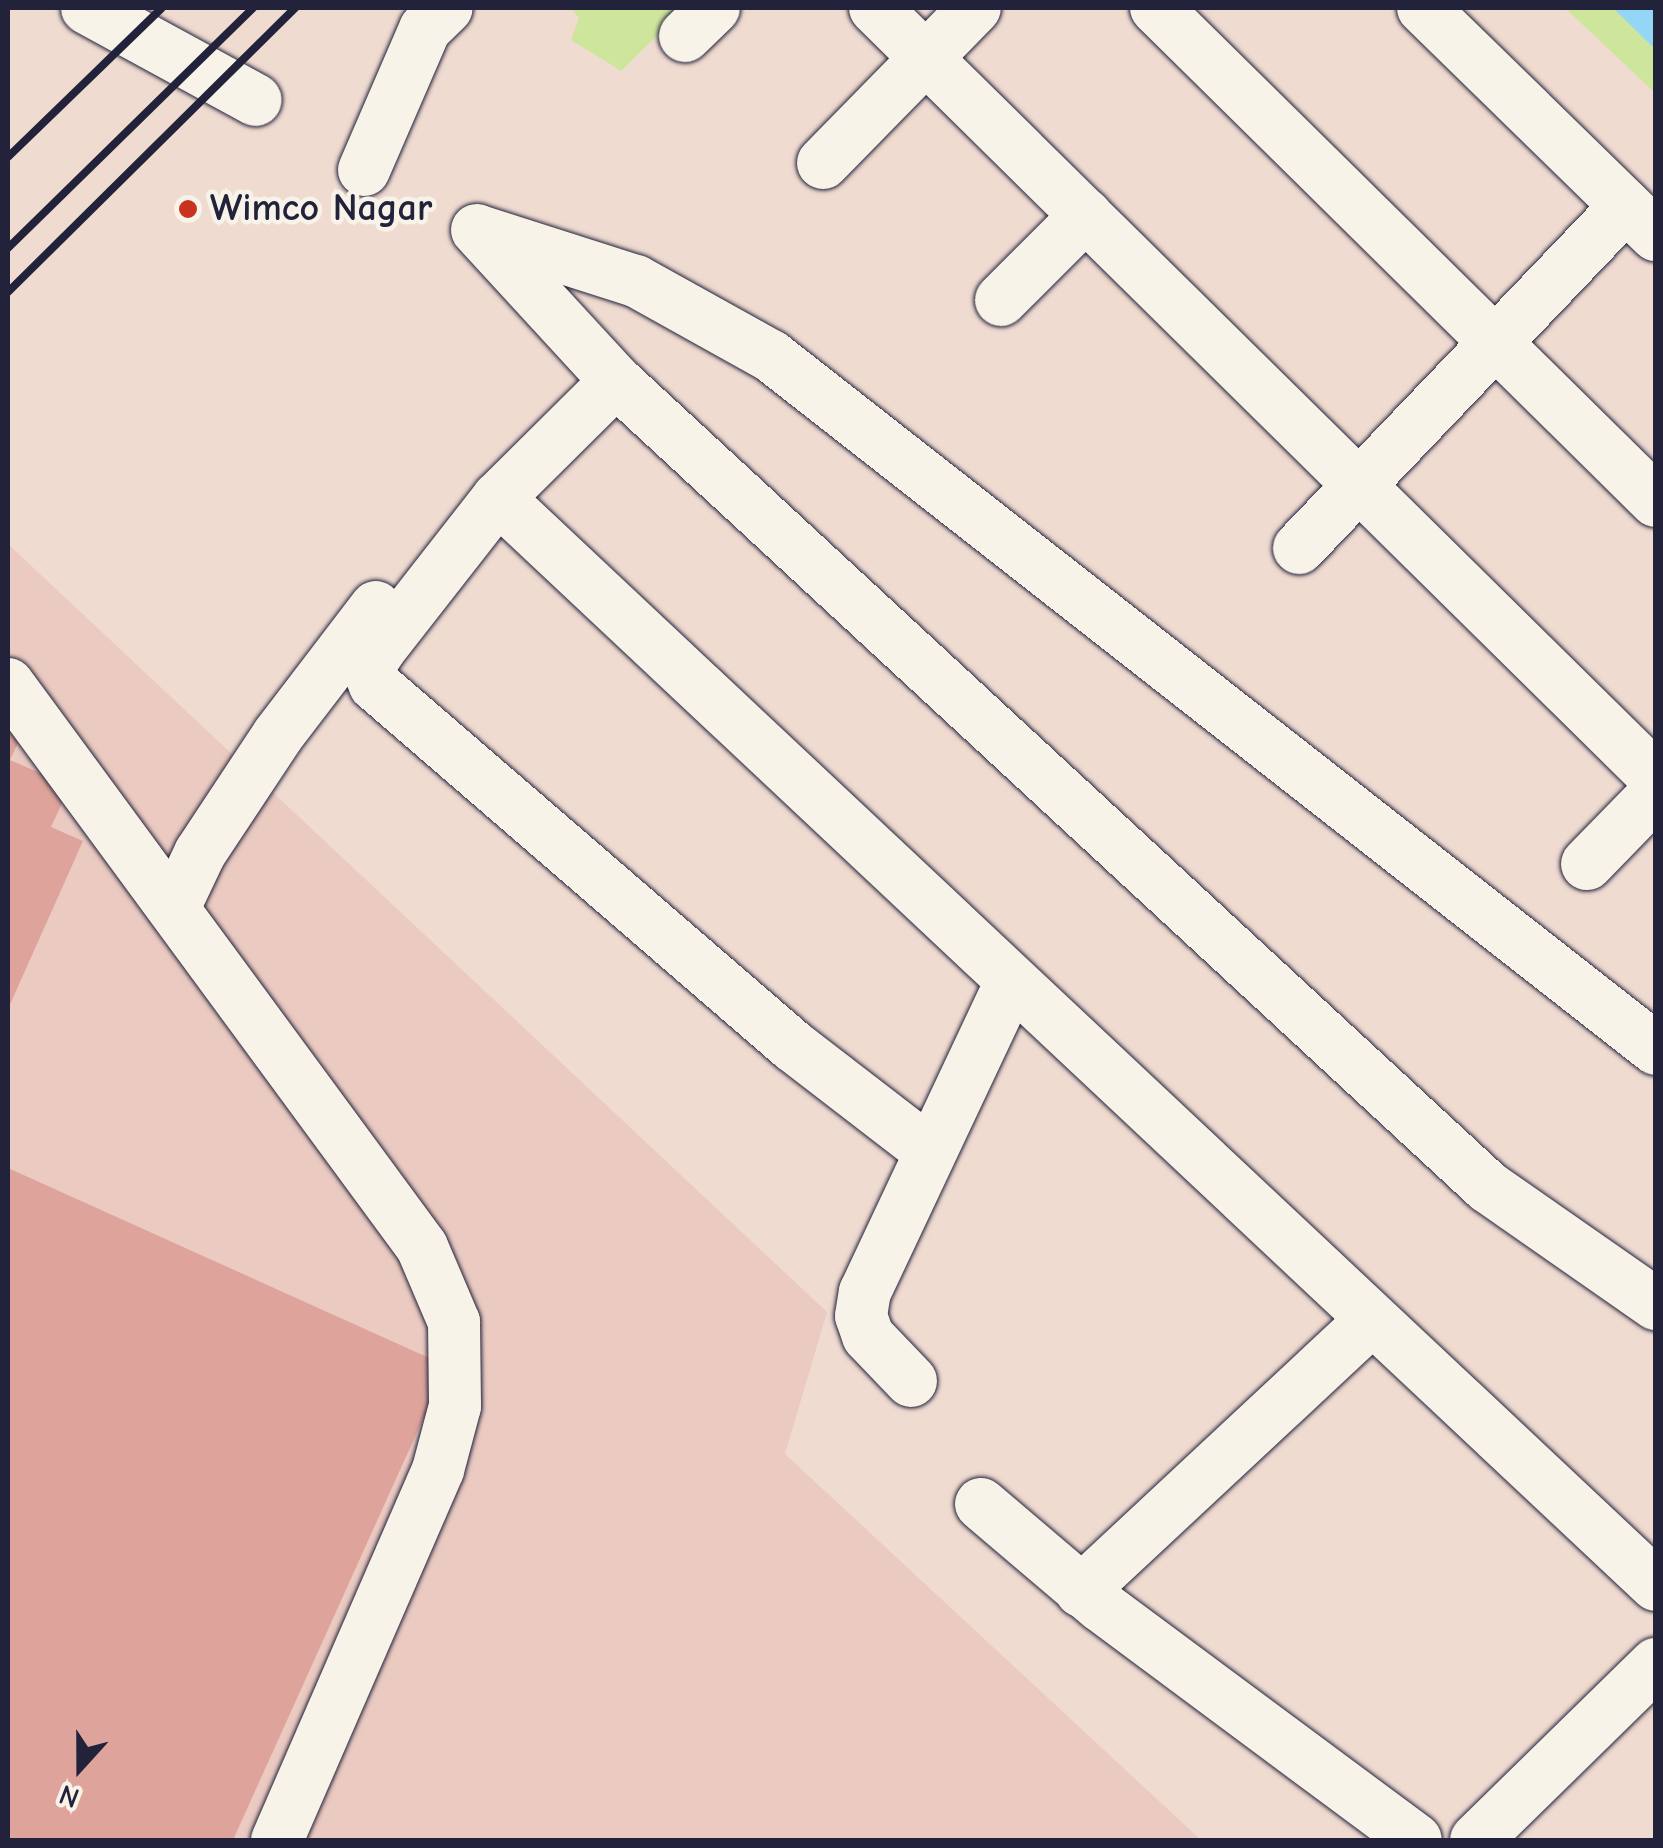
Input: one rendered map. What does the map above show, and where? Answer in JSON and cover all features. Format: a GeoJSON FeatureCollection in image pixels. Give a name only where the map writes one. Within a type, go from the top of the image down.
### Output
{"type":"FeatureCollection","features":[{"type":"Feature","properties":{"kind":"street"},"geometry":{"type":"LineString","coordinates":[[87,8],[256,100]]}},
{"type":"Feature","properties":{"kind":"street"},"geometry":{"type":"LineString","coordinates":[[364,170],[424,29],[447,8]]}},
{"type":"Feature","properties":{"kind":"street"},"geometry":{"type":"LineString","coordinates":[[875,8],[1656,778]]}},
{"type":"Feature","properties":{"kind":"street"},"geometry":{"type":"LineString","coordinates":[[822,163],[975,8]]}},
{"type":"Feature","properties":{"kind":"street"},"geometry":{"type":"LineString","coordinates":[[1156,8],[1656,501]]}},
{"type":"Feature","properties":{"kind":"street"},"geometry":{"type":"LineString","coordinates":[[1300,548],[1495,343],[1641,221],[1422,8]]}},
{"type":"Feature","properties":{"kind":"street"},"geometry":{"type":"LineString","coordinates":[[1001,300],[1086,216]]}},
{"type":"Feature","properties":{"kind":"street"},"geometry":{"type":"LineString","coordinates":[[1656,1049],[772,356],[636,281],[477,230],[616,381],[1488,1187],[1656,1304]]}},
{"type":"Feature","properties":{"kind":"street"},"geometry":{"type":"LineString","coordinates":[[616,381],[498,498],[368,668],[375,684],[595,879],[928,1150]]}},
{"type":"Feature","properties":{"kind":"street"},"geometry":{"type":"LineString","coordinates":[[174,908],[200,853],[290,719],[386,594],[554,401]]}},
{"type":"Feature","properties":{"kind":"street"},"geometry":{"type":"LineString","coordinates":[[498,498],[1656,1585]]}},
{"type":"Feature","properties":{"kind":"street"},"geometry":{"type":"LineString","coordinates":[[8,684],[422,1247],[454,1322],[455,1406],[438,1470],[277,1840]]}},
{"type":"Feature","properties":{"kind":"street"},"geometry":{"type":"LineString","coordinates":[[1587,864],[1656,793]]}},
{"type":"Feature","properties":{"kind":"street"},"geometry":{"type":"LineString","coordinates":[[911,1381],[868,1336],[861,1316],[864,1292],[928,1150],[1012,982]]}},
{"type":"Feature","properties":{"kind":"street"},"geometry":{"type":"LineString","coordinates":[[1081,1591],[1372,1320]]}},
{"type":"Feature","properties":{"kind":"street"},"geometry":{"type":"LineString","coordinates":[[981,1504],[1081,1591],[1416,1840]]}},
{"type":"Feature","properties":{"kind":"street"},"geometry":{"type":"LineString","coordinates":[[1476,1840],[1656,1664]]}},
{"type":"Feature","properties":{"kind":"shaded area"},"geometry":{"type":"Polygon","coordinates":[[[8,544],[827,1312],[785,1454],[1201,1840],[8,1840],[8,544]]]}},
{"type":"Feature","properties":{"kind":"green space"},"geometry":{"type":"Polygon","coordinates":[[[571,8],[685,8],[621,71],[571,40],[579,18],[571,8]]]}},
{"type":"Feature","properties":{"kind":"green space"},"geometry":{"type":"Polygon","coordinates":[[[1565,8],[1655,8],[1655,93],[1565,8]]]}},
{"type":"Feature","properties":{"kind":"water"},"geometry":{"type":"Polygon","coordinates":[[[1613,8],[1655,8],[1655,49],[1613,8]]]}},
{"type":"Feature","properties":{"kind":"building"},"geometry":{"type":"Polygon","coordinates":[[[8,723],[24,730],[10,760],[70,786],[51,827],[83,841],[8,1009],[8,723]]]}},
{"type":"Feature","properties":{"kind":"building"},"geometry":{"type":"Polygon","coordinates":[[[8,1168],[447,1366],[233,1840],[8,1840],[8,1168]]]}},
{"type":"Feature","properties":{"kind":"railway"},"geometry":{"type":"LineString","coordinates":[[8,157],[162,8]]}},
{"type":"Feature","properties":{"kind":"railway"},"geometry":{"type":"LineString","coordinates":[[8,248],[253,8]]}},
{"type":"Feature","properties":{"kind":"railway"},"geometry":{"type":"LineString","coordinates":[[8,292],[295,8]]}},
{"type":"Feature","properties":{"kind":"place","name":"Wimco Nagar"},"geometry":{"type":"Point","coordinates":[188,209]}}]}
